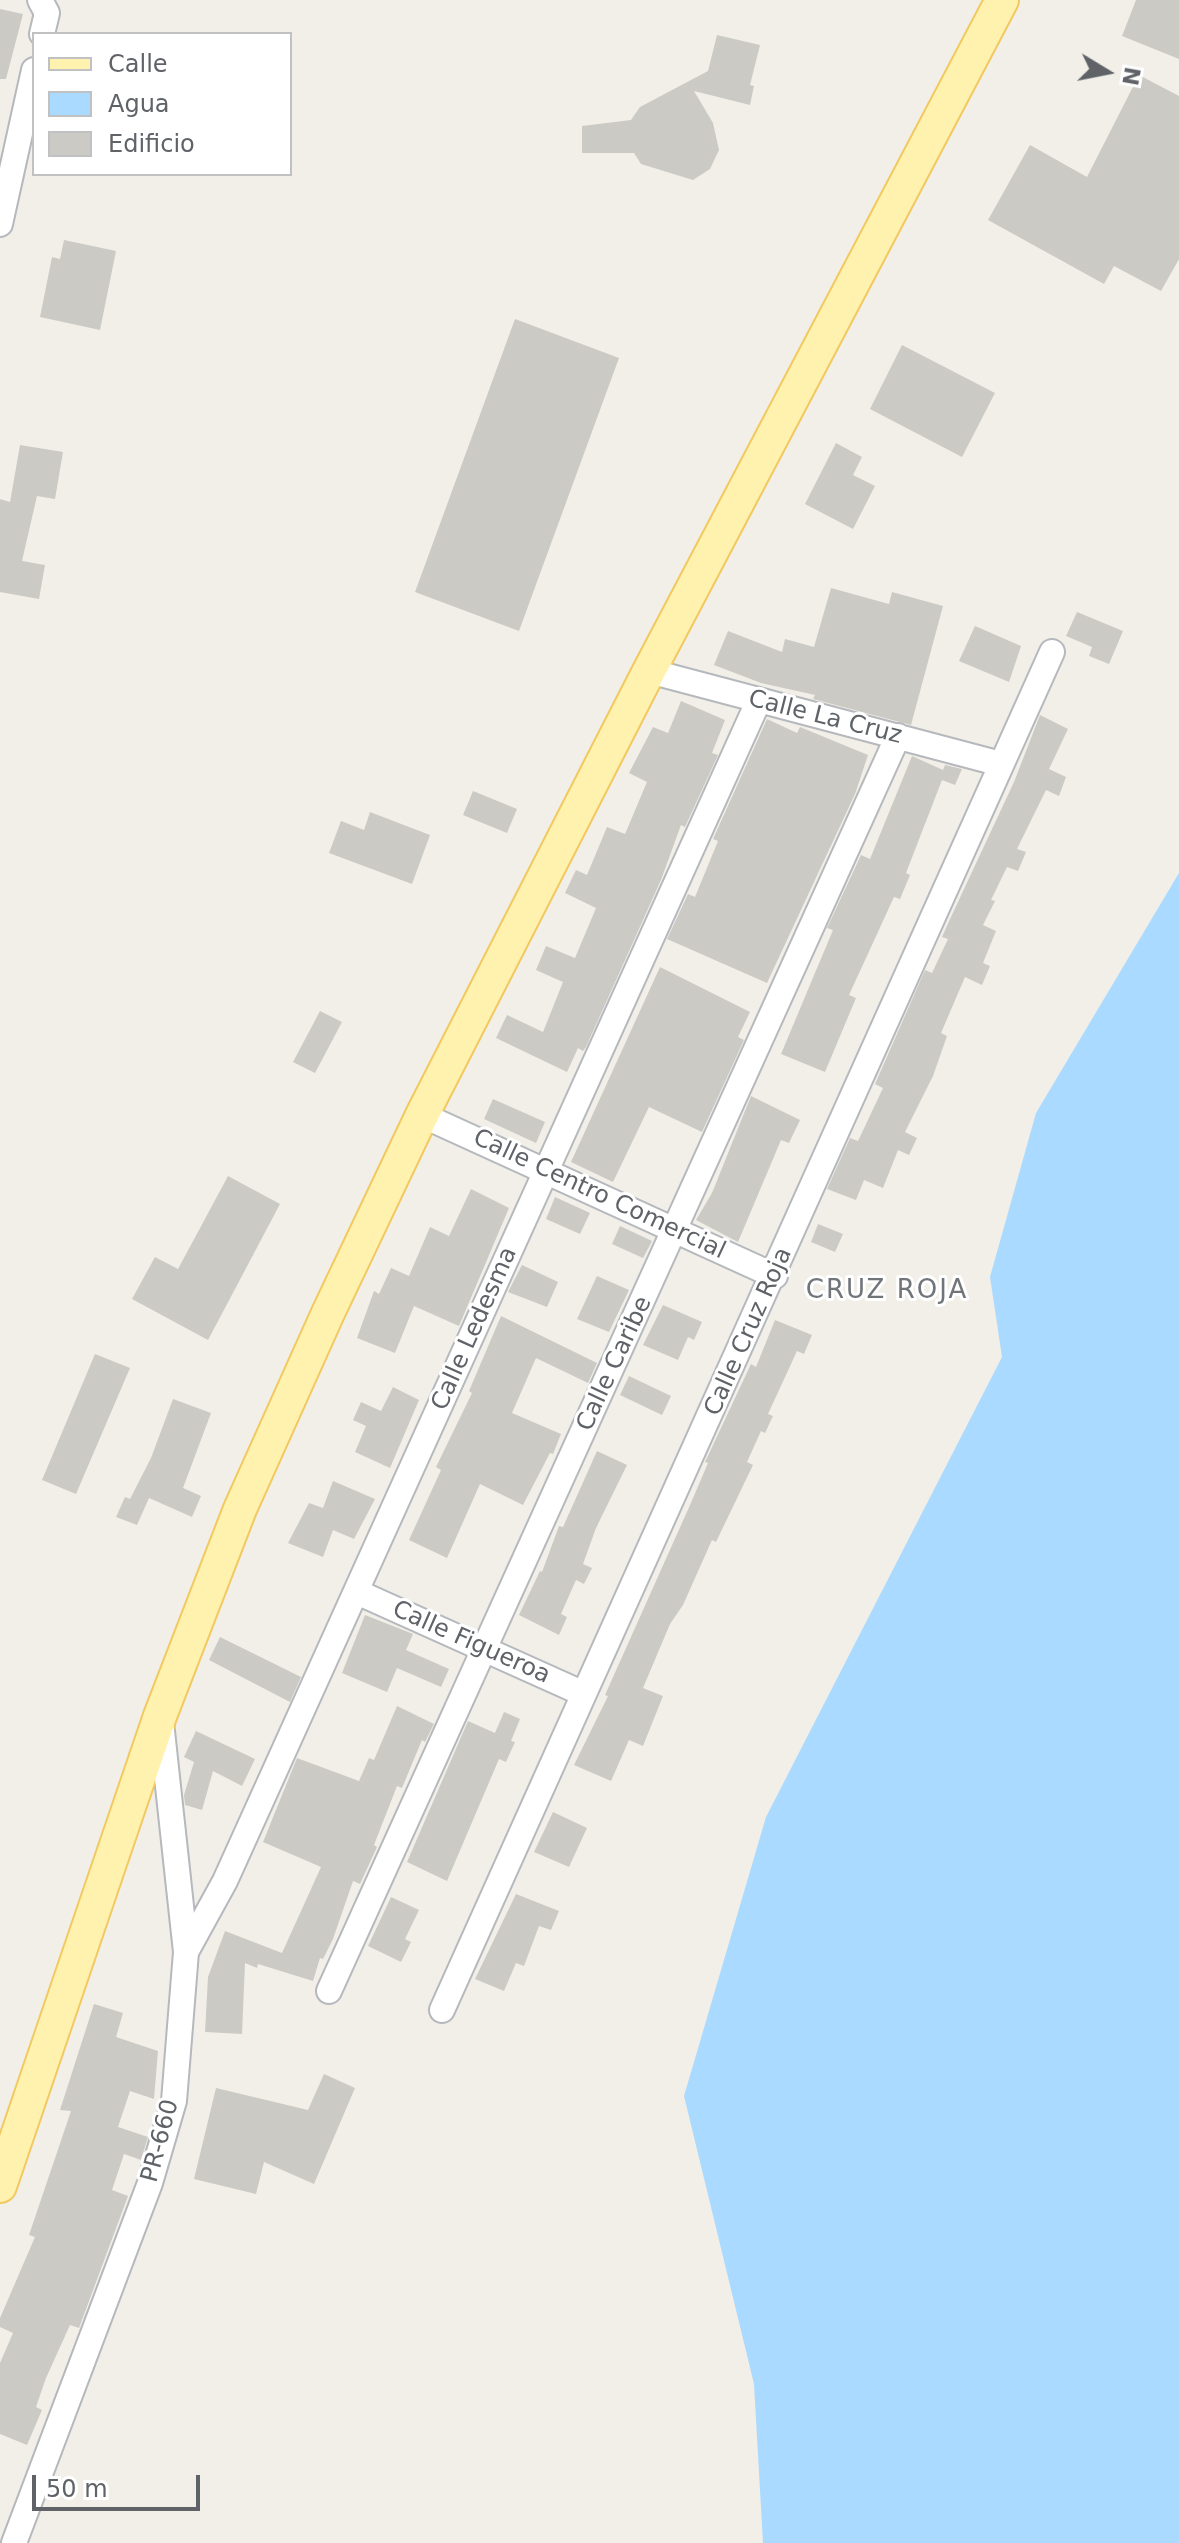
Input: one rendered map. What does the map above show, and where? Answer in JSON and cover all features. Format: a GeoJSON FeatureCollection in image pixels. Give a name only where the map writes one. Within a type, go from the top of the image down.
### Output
{"type":"FeatureCollection","features":[{"type":"Feature","properties":{"kind":"main road"},"geometry":{"type":"LineString","coordinates":[[0,2186],[160,1716],[240,1509],[422,1115],[649,671],[1002,0]]}},
{"type":"Feature","properties":{"kind":"street"},"geometry":{"type":"LineString","coordinates":[[40,0],[47,13],[42,32]]}},
{"type":"Feature","properties":{"kind":"street"},"geometry":{"type":"LineString","coordinates":[[0,224],[32,79]]}},
{"type":"Feature","properties":{"kind":"street","name":"Calle Cruz Roja"},"geometry":{"type":"LineString","coordinates":[[442,2010],[775,1276],[1052,652]]}},
{"type":"Feature","properties":{"kind":"street","name":"Calle La Cruz"},"geometry":{"type":"LineString","coordinates":[[649,671],[1001,764]]}},
{"type":"Feature","properties":{"kind":"street","name":"Calle Ledesma"},"geometry":{"type":"LineString","coordinates":[[186,1952],[225,1881],[758,702]]}},
{"type":"Feature","properties":{"kind":"street","name":"Calle Caribe"},"geometry":{"type":"LineString","coordinates":[[329,1991],[898,736]]}},
{"type":"Feature","properties":{"kind":"street","name":"Calle Centro Comercial"},"geometry":{"type":"LineString","coordinates":[[422,1115],[775,1276]]}},
{"type":"Feature","properties":{"kind":"street","name":"Calle Figueroa"},"geometry":{"type":"LineString","coordinates":[[357,1592],[584,1694]]}},
{"type":"Feature","properties":{"kind":"street","name":"PR-660"},"geometry":{"type":"LineString","coordinates":[[14,2543],[150,2183],[174,2101],[186,1952],[160,1716]]}},
{"type":"Feature","properties":{"kind":"water"},"geometry":{"type":"Polygon","coordinates":[[[1179,873],[1179,2543],[763,2543],[754,2384],[684,2096],[766,1817],[1002,1357],[990,1277],[1036,1113],[1179,873]]]}},
{"type":"Feature","properties":{"kind":"building"},"geometry":{"type":"Polygon","coordinates":[[[1136,0],[1179,0],[1179,59],[1122,36],[1136,0]]]}},
{"type":"Feature","properties":{"kind":"building"},"geometry":{"type":"Polygon","coordinates":[[[0,9],[23,14],[6,79],[0,79],[0,9]]]}},
{"type":"Feature","properties":{"kind":"building"},"geometry":{"type":"Polygon","coordinates":[[[717,35],[760,45],[750,85],[754,86],[750,105],[694,91],[713,123],[719,150],[710,169],[693,180],[641,164],[634,153],[582,153],[582,126],[631,120],[640,107],[708,71],[717,35]]]}},
{"type":"Feature","properties":{"kind":"building"},"geometry":{"type":"Polygon","coordinates":[[[1139,75],[1179,96],[1179,259],[1161,291],[1114,266],[1104,284],[988,220],[1030,145],[1087,177],[1139,75]]]}},
{"type":"Feature","properties":{"kind":"building"},"geometry":{"type":"Polygon","coordinates":[[[64,240],[116,251],[100,330],[40,317],[52,257],[60,259],[64,240]]]}},
{"type":"Feature","properties":{"kind":"building"},"geometry":{"type":"Polygon","coordinates":[[[515,319],[619,358],[519,631],[415,592],[515,319]]]}},
{"type":"Feature","properties":{"kind":"building"},"geometry":{"type":"Polygon","coordinates":[[[902,345],[995,393],[962,457],[870,409],[902,345]]]}},
{"type":"Feature","properties":{"kind":"building"},"geometry":{"type":"Polygon","coordinates":[[[836,443],[862,457],[853,475],[875,486],[853,529],[805,504],[836,443]]]}},
{"type":"Feature","properties":{"kind":"building"},"geometry":{"type":"Polygon","coordinates":[[[20,445],[63,452],[55,499],[37,496],[22,561],[45,565],[39,599],[0,592],[0,499],[10,502],[20,445]]]}},
{"type":"Feature","properties":{"kind":"building"},"geometry":{"type":"Polygon","coordinates":[[[831,588],[889,604],[892,592],[943,606],[911,725],[813,699],[815,695],[761,683],[714,665],[728,631],[782,652],[785,639],[814,647],[831,588]]]}},
{"type":"Feature","properties":{"kind":"building"},"geometry":{"type":"Polygon","coordinates":[[[1077,612],[1123,631],[1109,664],[1089,656],[1092,647],[1066,636],[1077,612]]]}},
{"type":"Feature","properties":{"kind":"building"},"geometry":{"type":"Polygon","coordinates":[[[975,626],[1021,646],[1009,682],[959,661],[975,626]]]}},
{"type":"Feature","properties":{"kind":"building"},"geometry":{"type":"Polygon","coordinates":[[[681,701],[725,720],[712,753],[718,755],[685,827],[681,825],[661,880],[586,1047],[583,1051],[578,1048],[567,1072],[496,1038],[507,1015],[543,1032],[563,982],[536,970],[546,946],[575,958],[596,908],[565,893],[576,870],[587,875],[607,827],[625,834],[647,782],[629,773],[653,727],[668,733],[681,701]]]}},
{"type":"Feature","properties":{"kind":"building"},"geometry":{"type":"Polygon","coordinates":[[[1040,715],[1068,729],[1049,769],[1066,777],[1059,796],[1046,790],[1017,849],[1026,852],[1018,871],[1007,867],[991,900],[995,901],[983,925],[996,931],[983,963],[990,966],[982,985],[965,977],[941,1033],[947,1036],[933,1076],[905,1132],[917,1138],[909,1155],[898,1150],[883,1188],[864,1180],[856,1200],[827,1189],[850,1138],[858,1141],[883,1088],[875,1084],[925,970],[932,973],[948,939],[942,937],[1014,782],[1040,715]]]}},
{"type":"Feature","properties":{"kind":"building"},"geometry":{"type":"Polygon","coordinates":[[[767,719],[797,733],[800,727],[868,755],[855,794],[767,983],[667,939],[688,894],[695,897],[718,841],[713,839],[767,719]]]}},
{"type":"Feature","properties":{"kind":"building"},"geometry":{"type":"Polygon","coordinates":[[[912,756],[943,770],[945,765],[962,769],[955,785],[942,780],[906,873],[910,875],[900,899],[894,897],[849,995],[856,998],[825,1072],[781,1054],[833,930],[827,928],[861,855],[870,859],[912,756]]]}},
{"type":"Feature","properties":{"kind":"building"},"geometry":{"type":"Polygon","coordinates":[[[473,791],[517,809],[507,833],[463,815],[473,791]]]}},
{"type":"Feature","properties":{"kind":"building"},"geometry":{"type":"Polygon","coordinates":[[[370,812],[430,835],[412,884],[329,853],[341,821],[364,830],[370,812]]]}},
{"type":"Feature","properties":{"kind":"building"},"geometry":{"type":"Polygon","coordinates":[[[660,967],[750,1012],[738,1037],[744,1040],[702,1132],[649,1107],[613,1182],[571,1162],[660,967]]]}},
{"type":"Feature","properties":{"kind":"building"},"geometry":{"type":"Polygon","coordinates":[[[320,1011],[342,1022],[315,1073],[293,1062],[320,1011]]]}},
{"type":"Feature","properties":{"kind":"building"},"geometry":{"type":"Polygon","coordinates":[[[751,1096],[800,1120],[789,1143],[781,1140],[738,1242],[696,1220],[712,1193],[751,1096]]]}},
{"type":"Feature","properties":{"kind":"building"},"geometry":{"type":"Polygon","coordinates":[[[493,1099],[545,1122],[536,1143],[484,1119],[493,1099]]]}},
{"type":"Feature","properties":{"kind":"building"},"geometry":{"type":"Polygon","coordinates":[[[228,1176],[280,1204],[208,1340],[132,1299],[155,1257],[178,1269],[228,1176]]]}},
{"type":"Feature","properties":{"kind":"building"},"geometry":{"type":"Polygon","coordinates":[[[471,1189],[509,1208],[459,1326],[414,1306],[395,1353],[357,1338],[374,1291],[379,1294],[391,1268],[409,1276],[430,1227],[449,1236],[471,1189]]]}},
{"type":"Feature","properties":{"kind":"building"},"geometry":{"type":"Polygon","coordinates":[[[555,1197],[590,1213],[580,1234],[546,1219],[555,1197]]]}},
{"type":"Feature","properties":{"kind":"building"},"geometry":{"type":"Polygon","coordinates":[[[818,1224],[843,1234],[835,1252],[811,1242],[818,1224]]]}},
{"type":"Feature","properties":{"kind":"building"},"geometry":{"type":"Polygon","coordinates":[[[620,1226],[652,1241],[643,1258],[612,1244],[620,1226]]]}},
{"type":"Feature","properties":{"kind":"building"},"geometry":{"type":"Polygon","coordinates":[[[522,1265],[558,1282],[547,1307],[508,1292],[522,1265]]]}},
{"type":"Feature","properties":{"kind":"building"},"geometry":{"type":"Polygon","coordinates":[[[597,1276],[629,1290],[609,1332],[577,1319],[597,1276]]]}},
{"type":"Feature","properties":{"kind":"building"},"geometry":{"type":"Polygon","coordinates":[[[663,1305],[702,1322],[694,1340],[688,1337],[678,1360],[643,1345],[663,1305]]]}},
{"type":"Feature","properties":{"kind":"building"},"geometry":{"type":"Polygon","coordinates":[[[501,1316],[597,1363],[588,1383],[536,1358],[512,1413],[561,1434],[553,1454],[550,1453],[523,1505],[480,1484],[447,1558],[409,1540],[441,1470],[436,1467],[472,1393],[469,1391],[501,1316]]]}},
{"type":"Feature","properties":{"kind":"building"},"geometry":{"type":"Polygon","coordinates":[[[775,1320],[812,1335],[804,1354],[797,1351],[768,1414],[773,1416],[765,1433],[761,1431],[747,1462],[753,1465],[716,1542],[712,1540],[683,1605],[670,1624],[643,1688],[663,1696],[643,1746],[629,1740],[611,1781],[574,1765],[608,1696],[605,1695],[708,1463],[705,1462],[751,1364],[756,1367],[775,1320]]]}},
{"type":"Feature","properties":{"kind":"building"},"geometry":{"type":"Polygon","coordinates":[[[95,1354],[130,1368],[76,1494],[42,1480],[95,1354]]]}},
{"type":"Feature","properties":{"kind":"building"},"geometry":{"type":"Polygon","coordinates":[[[629,1376],[671,1396],[662,1415],[620,1395],[629,1376]]]}},
{"type":"Feature","properties":{"kind":"building"},"geometry":{"type":"Polygon","coordinates":[[[393,1387],[419,1400],[390,1468],[355,1452],[366,1426],[353,1420],[361,1402],[381,1411],[393,1387]]]}},
{"type":"Feature","properties":{"kind":"building"},"geometry":{"type":"Polygon","coordinates":[[[173,1399],[211,1413],[183,1488],[201,1496],[192,1517],[149,1498],[137,1525],[116,1517],[125,1497],[130,1499],[151,1458],[173,1399]]]}},
{"type":"Feature","properties":{"kind":"building"},"geometry":{"type":"Polygon","coordinates":[[[597,1451],[627,1465],[596,1528],[583,1564],[592,1568],[584,1584],[576,1580],[561,1614],[567,1617],[559,1635],[519,1615],[597,1451]]]}},
{"type":"Feature","properties":{"kind":"building"},"geometry":{"type":"Polygon","coordinates":[[[333,1481],[375,1499],[354,1539],[333,1530],[323,1557],[288,1543],[309,1503],[323,1508],[333,1481]]]}},
{"type":"Feature","properties":{"kind":"building"},"geometry":{"type":"Polygon","coordinates":[[[365,1615],[413,1634],[406,1650],[449,1669],[441,1687],[397,1668],[387,1692],[342,1673],[365,1615]]]}},
{"type":"Feature","properties":{"kind":"building"},"geometry":{"type":"Polygon","coordinates":[[[220,1637],[301,1677],[290,1702],[209,1660],[220,1637]]]}},
{"type":"Feature","properties":{"kind":"building"},"geometry":{"type":"Polygon","coordinates":[[[397,1706],[434,1724],[425,1742],[422,1740],[402,1788],[397,1786],[374,1845],[377,1847],[360,1884],[353,1881],[333,1939],[323,1959],[320,1958],[313,1981],[245,1963],[242,2034],[205,2032],[208,1977],[225,1931],[282,1953],[321,1867],[263,1842],[297,1758],[359,1781],[369,1758],[374,1760],[397,1706]]]}},
{"type":"Feature","properties":{"kind":"building"},"geometry":{"type":"Polygon","coordinates":[[[504,1712],[520,1719],[511,1741],[515,1742],[506,1762],[499,1759],[447,1881],[407,1862],[468,1721],[495,1733],[504,1712]]]}},
{"type":"Feature","properties":{"kind":"building"},"geometry":{"type":"Polygon","coordinates":[[[196,1731],[255,1759],[242,1786],[213,1771],[202,1810],[185,1805],[184,1795],[194,1762],[184,1757],[196,1731]]]}},
{"type":"Feature","properties":{"kind":"building"},"geometry":{"type":"Polygon","coordinates":[[[553,1812],[587,1828],[569,1867],[534,1852],[553,1812]]]}},
{"type":"Feature","properties":{"kind":"building"},"geometry":{"type":"Polygon","coordinates":[[[516,1894],[559,1911],[551,1930],[539,1926],[524,1966],[516,1963],[504,1991],[475,1979],[516,1894]]]}},
{"type":"Feature","properties":{"kind":"building"},"geometry":{"type":"Polygon","coordinates":[[[391,1897],[419,1910],[405,1939],[411,1942],[401,1962],[368,1946],[391,1897]]]}},
{"type":"Feature","properties":{"kind":"building"},"geometry":{"type":"Polygon","coordinates":[[[94,2004],[123,2013],[116,2037],[158,2051],[154,2099],[130,2091],[118,2127],[148,2137],[141,2160],[124,2154],[112,2190],[128,2196],[79,2328],[70,2325],[46,2378],[36,2407],[42,2410],[27,2445],[0,2434],[0,2363],[13,2333],[0,2327],[0,2318],[35,2237],[29,2235],[71,2111],[60,2110],[94,2004]]]}},
{"type":"Feature","properties":{"kind":"building"},"geometry":{"type":"Polygon","coordinates":[[[324,2074],[355,2088],[314,2184],[264,2162],[256,2194],[194,2179],[216,2088],[308,2110],[324,2074]]]}},
{"type":"Feature","properties":{"kind":"district","name":"CRUZ ROJA"},"geometry":{"type":"Point","coordinates":[887,1291]}}]}
